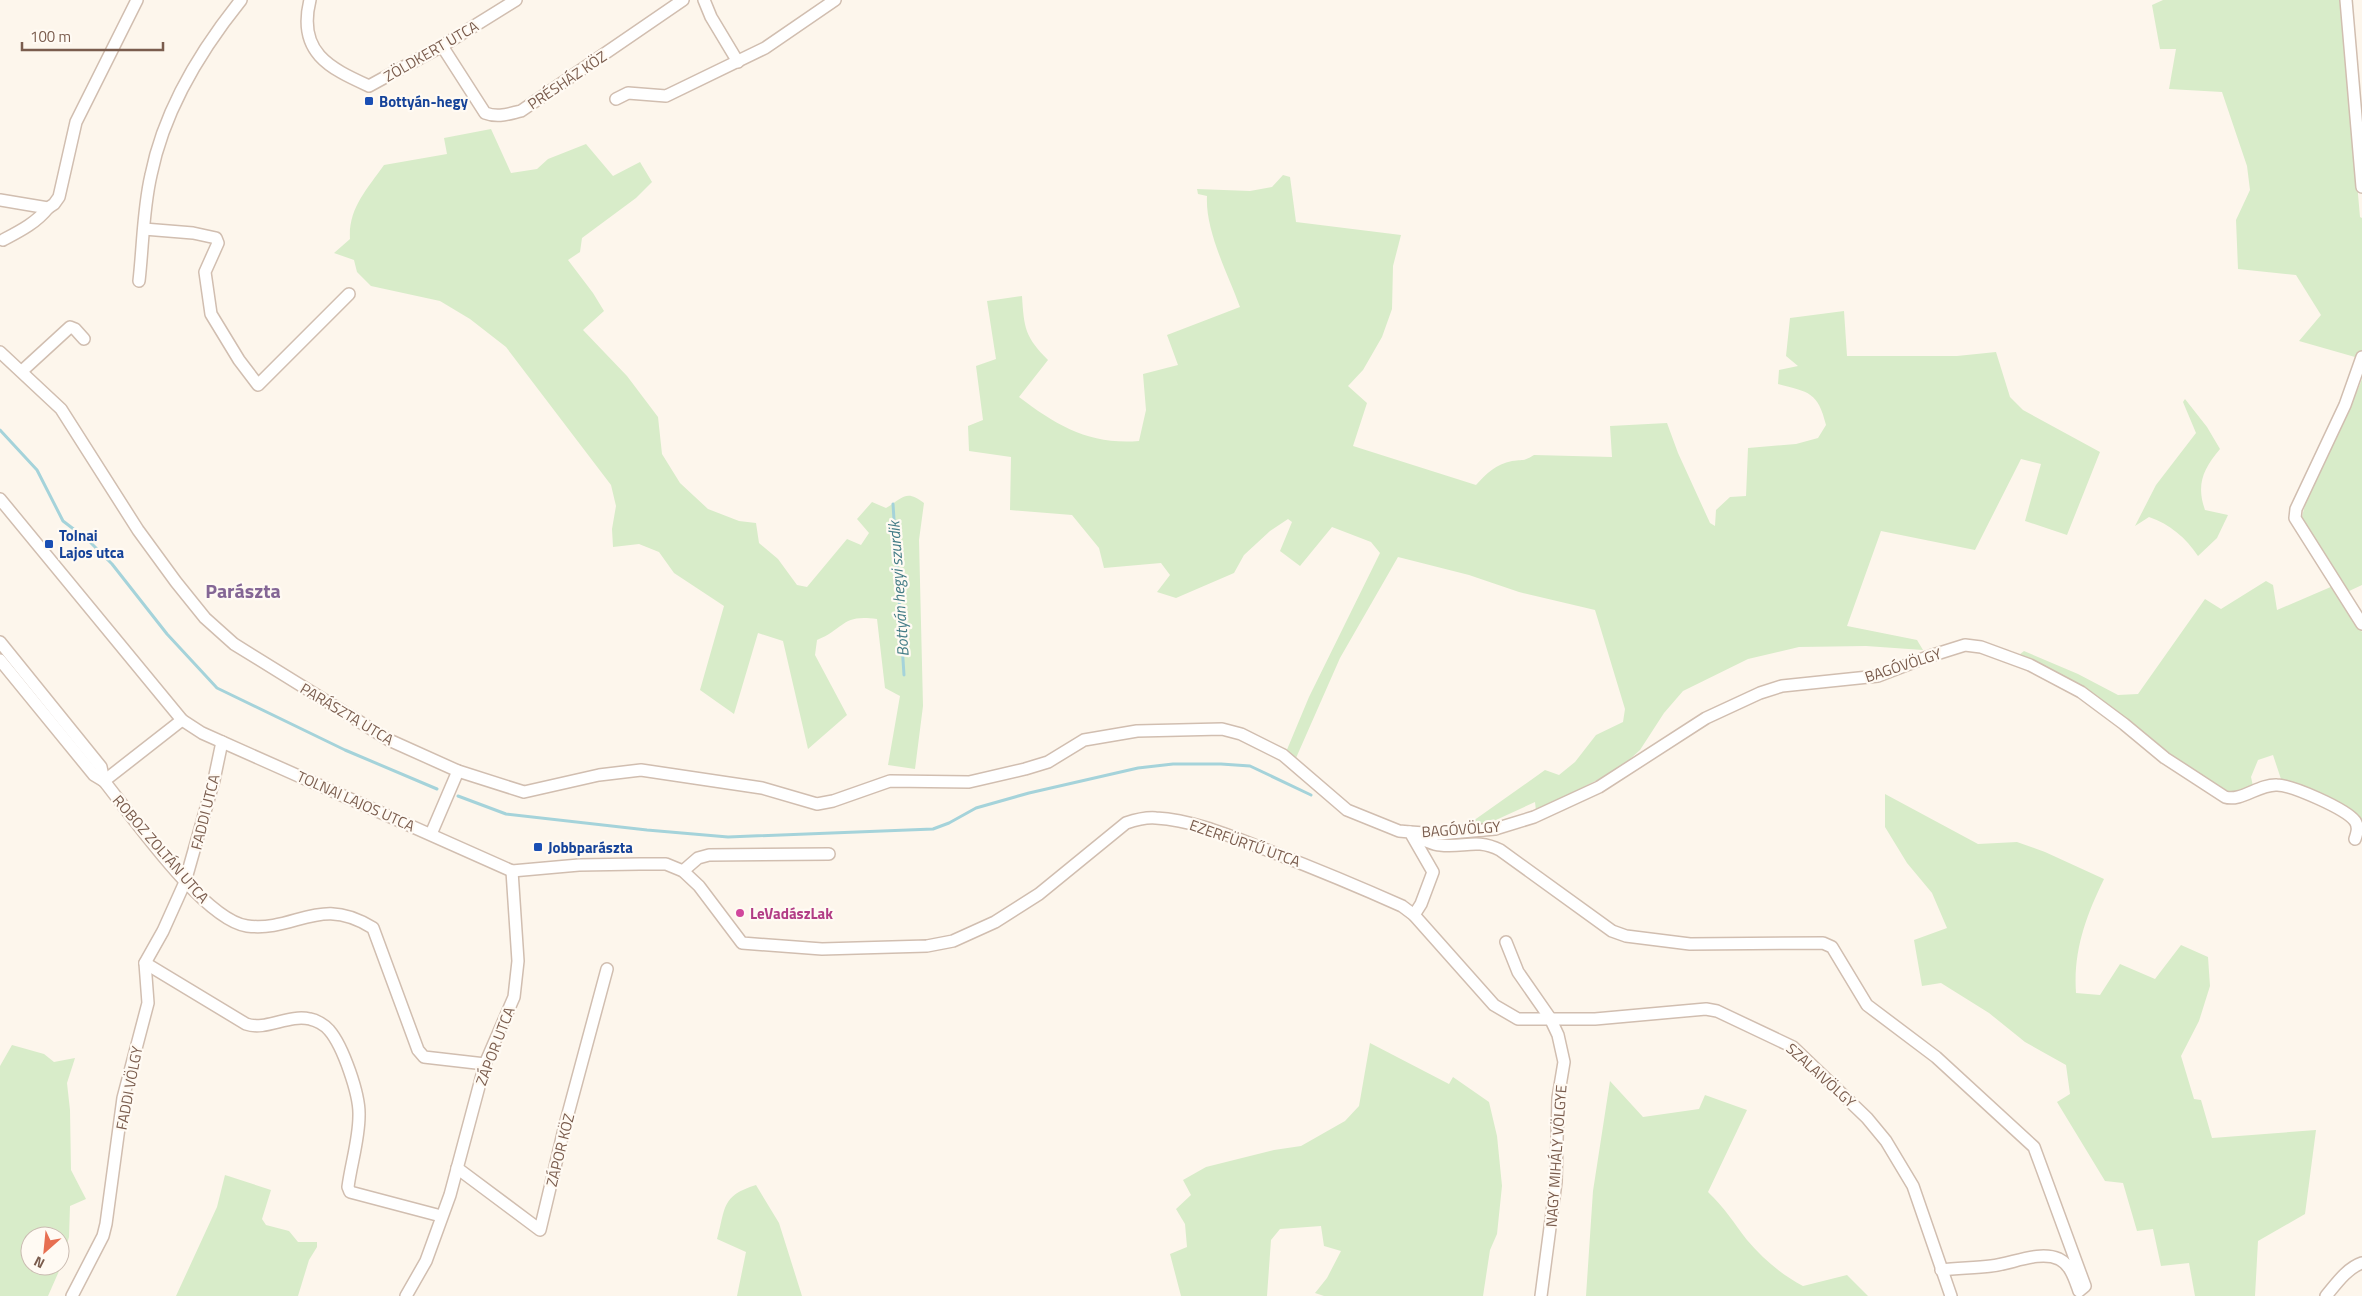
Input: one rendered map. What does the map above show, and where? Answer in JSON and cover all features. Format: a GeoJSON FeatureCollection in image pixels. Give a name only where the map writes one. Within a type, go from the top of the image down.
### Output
{"type":"FeatureCollection","features":[{"type":"Feature","properties":{"kind":"street"},"geometry":{"type":"LineString","coordinates":[[3,240],[41,217],[59,197],[76,122],[137,0]]}},
{"type":"Feature","properties":{"kind":"street"},"geometry":{"type":"LineString","coordinates":[[139,281],[150,175],[161,139],[195,65],[241,0]]}},
{"type":"Feature","properties":{"kind":"street","name":"ZÖLDKERT UTCA"},"geometry":{"type":"LineString","coordinates":[[310,0],[307,20],[310,38],[322,61],[344,75],[369,86],[442,46],[516,0]]}},
{"type":"Feature","properties":{"kind":"street","name":"PRÉSHÁZ KÖZ"},"geometry":{"type":"LineString","coordinates":[[442,46],[486,113],[494,116],[505,115],[521,111],[683,0]]}},
{"type":"Feature","properties":{"kind":"street"},"geometry":{"type":"LineString","coordinates":[[704,0],[711,17],[738,62]]}},
{"type":"Feature","properties":{"kind":"street"},"geometry":{"type":"LineString","coordinates":[[616,99],[628,93],[666,96],[773,43],[835,0]]}},
{"type":"Feature","properties":{"kind":"street"},"geometry":{"type":"LineString","coordinates":[[2346,0],[2359,121],[2362,188]]}},
{"type":"Feature","properties":{"kind":"street"},"geometry":{"type":"LineString","coordinates":[[0,200],[48,208]]}},
{"type":"Feature","properties":{"kind":"street"},"geometry":{"type":"LineString","coordinates":[[144,229],[193,233],[216,238],[218,243],[205,272],[211,314],[239,360],[258,384],[349,294]]}},
{"type":"Feature","properties":{"kind":"street"},"geometry":{"type":"LineString","coordinates":[[22,371],[70,327],[76,329],[84,339]]}},
{"type":"Feature","properties":{"kind":"street","name":"PARÁSZTA UTCA"},"geometry":{"type":"LineString","coordinates":[[0,352],[61,409],[138,530],[205,618],[232,642],[389,740],[458,771],[524,792],[598,775],[641,770],[762,788],[817,804],[833,801]]}},
{"type":"Feature","properties":{"kind":"street"},"geometry":{"type":"LineString","coordinates":[[2362,357],[2346,405],[2296,509],[2295,518],[2362,624]]}},
{"type":"Feature","properties":{"kind":"street","name":"TOLNAI LAJOS UTCA"},"geometry":{"type":"LineString","coordinates":[[0,499],[182,720],[222,742],[512,871],[579,865],[640,864],[666,864],[683,871]]}},
{"type":"Feature","properties":{"kind":"street","name":"ROBOZ ZOLTÁN UTCA"},"geometry":{"type":"LineString","coordinates":[[0,642],[100,768],[104,781]]}},
{"type":"Feature","properties":{"kind":"street","name":"BAGÓVÖLGY"},"geometry":{"type":"LineString","coordinates":[[833,801],[890,781],[969,782],[1025,769],[1048,762],[1084,740],[1137,730],[1222,729],[1241,734],[1283,755],[1347,810],[1399,831],[1439,834],[1495,829],[1534,817],[1599,787],[1706,718],[1760,693],[1782,686],[1878,676],[1965,645],[1981,647],[2030,665],[2081,692],[2165,758],[2225,797],[2231,799],[2258,788],[2276,784],[2292,788],[2320,799],[2349,815],[2355,821],[2358,828],[2355,839]]}},
{"type":"Feature","properties":{"kind":"street","name":"ROBOZ ZOLTÁN UTCA"},"geometry":{"type":"LineString","coordinates":[[0,660],[94,775],[104,781],[205,903],[229,920],[247,926],[273,924],[324,913],[342,914],[358,919],[372,928],[418,1050],[424,1057],[485,1064]]}},
{"type":"Feature","properties":{"kind":"street"},"geometry":{"type":"LineString","coordinates":[[104,781],[182,720]]}},
{"type":"Feature","properties":{"kind":"street","name":"FADDI UTCA"},"geometry":{"type":"LineString","coordinates":[[186,882],[214,780],[222,742]]}},
{"type":"Feature","properties":{"kind":"street"},"geometry":{"type":"LineString","coordinates":[[431,834],[458,771]]}},
{"type":"Feature","properties":{"kind":"street","name":"EZERFÜRTŰ UTCA"},"geometry":{"type":"LineString","coordinates":[[683,871],[699,886],[742,943],[822,949],[927,946],[953,941],[995,922],[1039,894],[1126,823],[1155,818],[1183,822],[1225,834],[1297,860],[1402,906],[1414,915],[1494,1005],[1518,1019],[1550,1018]]}},
{"type":"Feature","properties":{"kind":"street"},"geometry":{"type":"LineString","coordinates":[[1410,832],[1433,872],[1424,897],[1414,915]]}},
{"type":"Feature","properties":{"kind":"street"},"geometry":{"type":"LineString","coordinates":[[1421,839],[1439,845],[1471,842],[1487,844],[1500,850],[1612,931],[1626,936],[1690,944],[1823,943],[1832,947],[1867,1005],[1936,1057],[2034,1148],[2084,1286],[2079,1291],[2068,1267],[2060,1260],[2050,1257],[2039,1256],[1993,1266],[1941,1270]]}},
{"type":"Feature","properties":{"kind":"street"},"geometry":{"type":"LineString","coordinates":[[683,871],[698,858],[709,855],[829,854]]}},
{"type":"Feature","properties":{"kind":"street","name":"ZÁPOR UTCA"},"geometry":{"type":"LineString","coordinates":[[406,1296],[426,1261],[450,1195],[485,1064],[514,997],[518,960],[512,871]]}},
{"type":"Feature","properties":{"kind":"street"},"geometry":{"type":"LineString","coordinates":[[186,882],[163,931],[145,963],[254,1027],[282,1020],[301,1018],[310,1019],[328,1028],[343,1057],[358,1100],[358,1127],[348,1187],[350,1192],[441,1216]]}},
{"type":"Feature","properties":{"kind":"street","name":"NAGY MIHÁLY VÖLGYE"},"geometry":{"type":"LineString","coordinates":[[1506,942],[1518,972],[1550,1018],[1562,1048],[1564,1062],[1558,1098],[1556,1182],[1541,1296]]}},
{"type":"Feature","properties":{"kind":"street","name":"FADDI VÖLGY"},"geometry":{"type":"LineString","coordinates":[[72,1296],[103,1236],[106,1224],[123,1098],[148,1004],[145,963]]}},
{"type":"Feature","properties":{"kind":"street","name":"ZÁPOR KÖZ"},"geometry":{"type":"LineString","coordinates":[[457,1168],[540,1230],[565,1125],[607,969]]}},
{"type":"Feature","properties":{"kind":"street","name":"SZALAIVÖLGY"},"geometry":{"type":"LineString","coordinates":[[1550,1018],[1595,1020],[1712,1010],[1728,1015],[1792,1047],[1867,1118],[1886,1142],[1912,1186],[1951,1296]]}},
{"type":"Feature","properties":{"kind":"street"},"geometry":{"type":"LineString","coordinates":[[2326,1296],[2339,1280],[2356,1265],[2362,1263]]}},
{"type":"Feature","properties":{"kind":"green space"},"geometry":{"type":"Polygon","coordinates":[[[2163,0],[2341,0],[2360,217],[2362,218],[2362,359],[2299,341],[2321,315],[2296,275],[2238,269],[2236,220],[2250,190],[2247,166],[2222,92],[2169,89],[2176,49],[2160,49],[2152,5],[2163,0]]]}},
{"type":"Feature","properties":{"kind":"green space"},"geometry":{"type":"Polygon","coordinates":[[[491,129],[511,173],[537,169],[548,159],[586,144],[613,176],[640,162],[652,182],[636,198],[582,238],[580,252],[568,260],[604,311],[583,330],[627,376],[658,417],[662,454],[680,483],[708,509],[739,521],[756,523],[759,543],[778,559],[797,585],[807,587],[847,539],[861,545],[869,533],[857,519],[872,502],[886,508],[905,496],[913,496],[924,503],[919,540],[923,706],[915,769],[888,765],[900,696],[885,688],[877,619],[857,618],[850,620],[817,640],[815,655],[847,715],[808,749],[783,641],[758,633],[734,714],[700,690],[724,606],[674,573],[659,552],[639,544],[613,547],[612,529],[616,506],[611,485],[506,347],[470,319],[440,301],[371,286],[357,272],[354,260],[334,253],[350,239],[350,228],[355,209],[365,191],[384,165],[447,154],[444,138],[491,129]]]}},
{"type":"Feature","properties":{"kind":"green space"},"geometry":{"type":"Polygon","coordinates":[[[1283,175],[1290,177],[1296,222],[1401,235],[1393,266],[1392,309],[1382,337],[1363,370],[1348,386],[1367,403],[1353,446],[1476,485],[1501,464],[1534,455],[1612,457],[1610,426],[1667,423],[1678,453],[1710,523],[1715,526],[1716,510],[1730,497],[1746,496],[1748,448],[1796,444],[1818,438],[1826,425],[1819,406],[1811,395],[1778,384],[1779,370],[1798,366],[1786,356],[1790,318],[1844,311],[1847,356],[1957,356],[1996,352],[2010,397],[2023,410],[2100,452],[2067,535],[2025,521],[2041,464],[2021,459],[1975,550],[1881,531],[1847,626],[1917,640],[1923,650],[1866,646],[1799,647],[1748,659],[1683,691],[1664,713],[1640,750],[1619,769],[1536,811],[1535,802],[1485,825],[1473,821],[1545,770],[1559,775],[1575,762],[1596,735],[1623,722],[1625,709],[1595,610],[1519,592],[1469,575],[1398,557],[1340,658],[1296,758],[1286,752],[1309,697],[1380,553],[1371,542],[1332,527],[1300,566],[1280,551],[1292,522],[1288,519],[1270,531],[1244,555],[1234,573],[1176,598],[1157,592],[1170,575],[1161,563],[1104,568],[1099,548],[1072,515],[1010,510],[1011,457],[969,451],[968,426],[983,420],[976,366],[996,359],[987,301],[1022,296],[1027,331],[1040,352],[1048,360],[1019,397],[1047,417],[1075,431],[1105,440],[1139,441],[1146,410],[1143,374],[1178,365],[1167,335],[1240,307],[1213,238],[1207,209],[1207,196],[1198,194],[1197,189],[1250,191],[1272,187],[1283,175]]]}},
{"type":"Feature","properties":{"kind":"green space"},"geometry":{"type":"Polygon","coordinates":[[[2362,379],[2362,585],[2347,592],[2302,517],[2313,482],[2362,379]]]}},
{"type":"Feature","properties":{"kind":"green space"},"geometry":{"type":"Polygon","coordinates":[[[2185,399],[2207,427],[2220,449],[2205,470],[2201,485],[2202,501],[2205,510],[2228,515],[2217,538],[2198,556],[2177,532],[2157,520],[2149,517],[2135,526],[2156,485],[2196,433],[2183,402],[2185,399]]]}},
{"type":"Feature","properties":{"kind":"green space"},"geometry":{"type":"Polygon","coordinates":[[[2266,581],[2273,585],[2277,610],[2333,586],[2362,632],[2362,826],[2282,782],[2273,755],[2258,760],[2251,777],[2253,786],[2236,793],[2226,793],[2019,655],[2024,651],[2078,674],[2118,695],[2138,694],[2205,599],[2221,609],[2266,581]]]}},
{"type":"Feature","properties":{"kind":"green space"},"geometry":{"type":"Polygon","coordinates":[[[1885,794],[1978,844],[2017,842],[2045,852],[2104,879],[2082,934],[2077,963],[2076,993],[2100,995],[2120,964],[2155,979],[2181,945],[2208,957],[2210,986],[2199,1021],[2181,1056],[2194,1099],[2201,1100],[2212,1138],[2316,1130],[2305,1214],[2258,1241],[2255,1296],[2195,1296],[2189,1263],[2161,1266],[2153,1229],[2137,1231],[2123,1183],[2105,1181],[2057,1102],[2070,1094],[2066,1065],[2025,1042],[1989,1013],[1941,983],[1922,986],[1914,940],[1947,928],[1932,893],[1907,863],[1885,827],[1885,794]]]}},
{"type":"Feature","properties":{"kind":"green space"},"geometry":{"type":"Polygon","coordinates":[[[1370,1043],[1449,1084],[1453,1077],[1489,1102],[1497,1136],[1502,1186],[1497,1234],[1490,1250],[1483,1296],[1324,1296],[1315,1293],[1327,1278],[1341,1251],[1324,1246],[1321,1226],[1280,1229],[1271,1240],[1267,1296],[1181,1296],[1170,1254],[1187,1247],[1185,1224],[1176,1209],[1191,1195],[1183,1180],[1206,1167],[1274,1150],[1301,1146],[1345,1121],[1359,1106],[1370,1043]]]}},
{"type":"Feature","properties":{"kind":"green space"},"geometry":{"type":"Polygon","coordinates":[[[12,1045],[44,1054],[54,1062],[75,1058],[67,1083],[70,1110],[71,1170],[86,1199],[70,1206],[69,1226],[20,1226],[20,1276],[57,1276],[48,1296],[0,1296],[0,1066],[12,1045]]]}},
{"type":"Feature","properties":{"kind":"green space"},"geometry":{"type":"Polygon","coordinates":[[[1610,1081],[1643,1117],[1699,1109],[1705,1095],[1747,1110],[1708,1192],[1724,1209],[1753,1247],[1788,1277],[1803,1286],[1847,1275],[1868,1296],[1586,1296],[1593,1191],[1610,1081]]]}},
{"type":"Feature","properties":{"kind":"green space"},"geometry":{"type":"Polygon","coordinates":[[[225,1175],[271,1190],[262,1219],[266,1225],[289,1231],[298,1242],[317,1242],[317,1247],[309,1260],[298,1296],[176,1296],[217,1207],[225,1175]]]}},
{"type":"Feature","properties":{"kind":"green space"},"geometry":{"type":"Polygon","coordinates":[[[756,1185],[779,1223],[802,1296],[737,1296],[746,1252],[717,1239],[724,1211],[731,1198],[745,1189],[756,1185]]]}},
{"type":"Feature","properties":{"kind":"waterway"},"geometry":{"type":"LineString","coordinates":[[0,430],[37,470],[63,521],[88,540],[112,564],[167,634],[217,688],[345,750],[437,789]]}},
{"type":"Feature","properties":{"kind":"waterway","name":"Bottyán hegyi szurdik"},"geometry":{"type":"LineString","coordinates":[[893,504],[904,675]]}},
{"type":"Feature","properties":{"kind":"waterway"},"geometry":{"type":"LineString","coordinates":[[458,796],[506,814],[728,837],[933,829],[949,823],[976,808],[1029,793],[1138,768],[1173,764],[1250,766],[1311,795]]}},
{"type":"Feature","properties":{"kind":"place","name":"Bottyán-hegy"},"geometry":{"type":"Point","coordinates":[369,101]}},
{"type":"Feature","properties":{"kind":"place","name":"Tolnai Lajos utca"},"geometry":{"type":"Point","coordinates":[49,544]}},
{"type":"Feature","properties":{"kind":"place","name":"Jobbparászta"},"geometry":{"type":"Point","coordinates":[538,847]}},
{"type":"Feature","properties":{"kind":"place","name":"LeVadászLak"},"geometry":{"type":"Point","coordinates":[740,913]}},
{"type":"Feature","properties":{"kind":"district","name":"Parászta"},"geometry":{"type":"Point","coordinates":[243,590]}}]}
